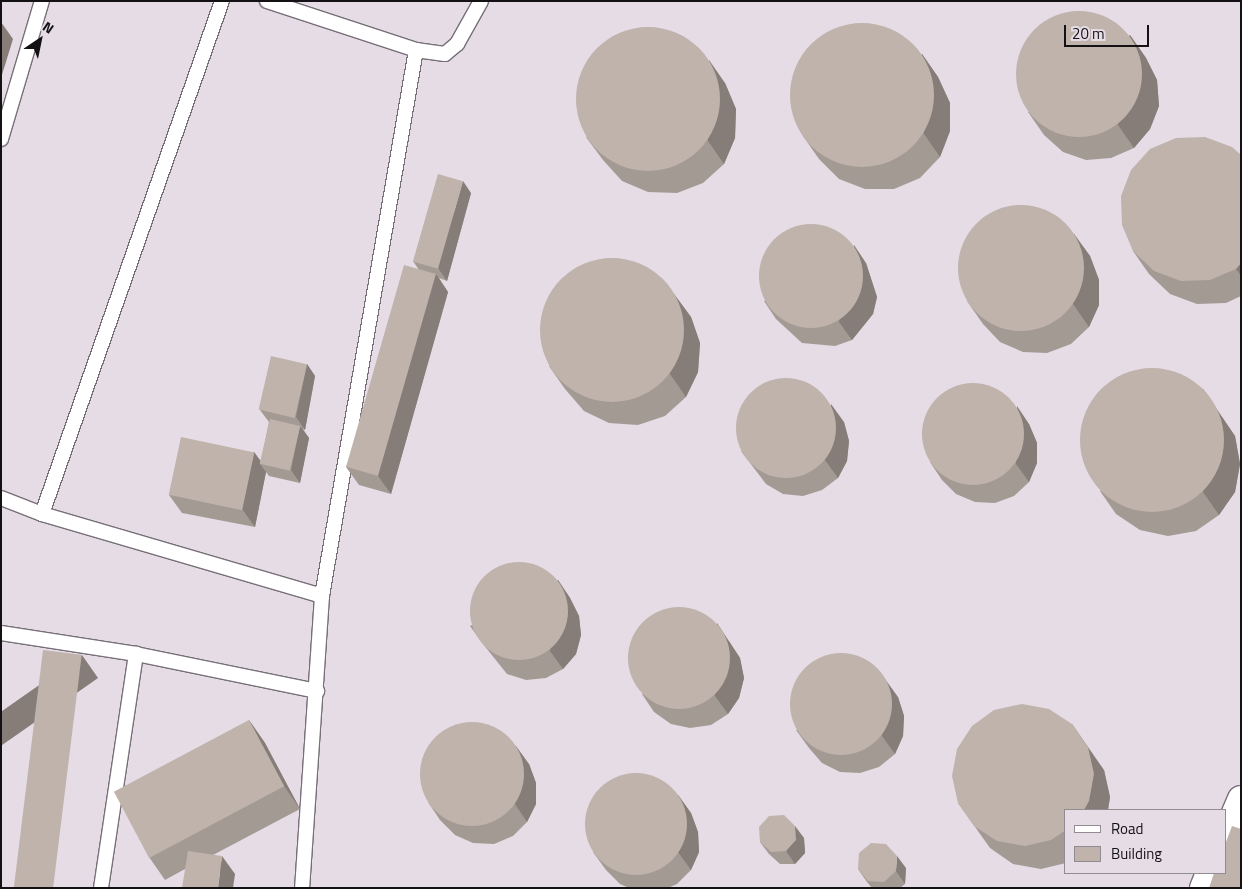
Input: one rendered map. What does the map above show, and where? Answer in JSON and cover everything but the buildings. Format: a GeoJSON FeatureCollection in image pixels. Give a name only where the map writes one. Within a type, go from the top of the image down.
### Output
{"type":"FeatureCollection","features":[{"type":"Feature","properties":{"kind":"street"},"geometry":{"type":"LineString","coordinates":[[1227,832],[1241,799]]}},
{"type":"Feature","properties":{"kind":"street"},"geometry":{"type":"LineString","coordinates":[[1203,888],[1209,874]]}},
{"type":"Feature","properties":{"kind":"lane"},"geometry":{"type":"LineString","coordinates":[[1,139],[42,1]]}},
{"type":"Feature","properties":{"kind":"lane"},"geometry":{"type":"LineString","coordinates":[[42,514],[222,1]]}},
{"type":"Feature","properties":{"kind":"lane"},"geometry":{"type":"LineString","coordinates":[[266,1],[416,50],[445,54],[456,44],[481,1]]}},
{"type":"Feature","properties":{"kind":"lane"},"geometry":{"type":"LineString","coordinates":[[302,888],[317,691],[322,596],[416,50]]}},
{"type":"Feature","properties":{"kind":"lane"},"geometry":{"type":"LineString","coordinates":[[2,504],[322,596]]}},
{"type":"Feature","properties":{"kind":"lane"},"geometry":{"type":"LineString","coordinates":[[1,633],[136,654],[317,691]]}},
{"type":"Feature","properties":{"kind":"lane"},"geometry":{"type":"LineString","coordinates":[[101,888],[136,654]]}}]}
